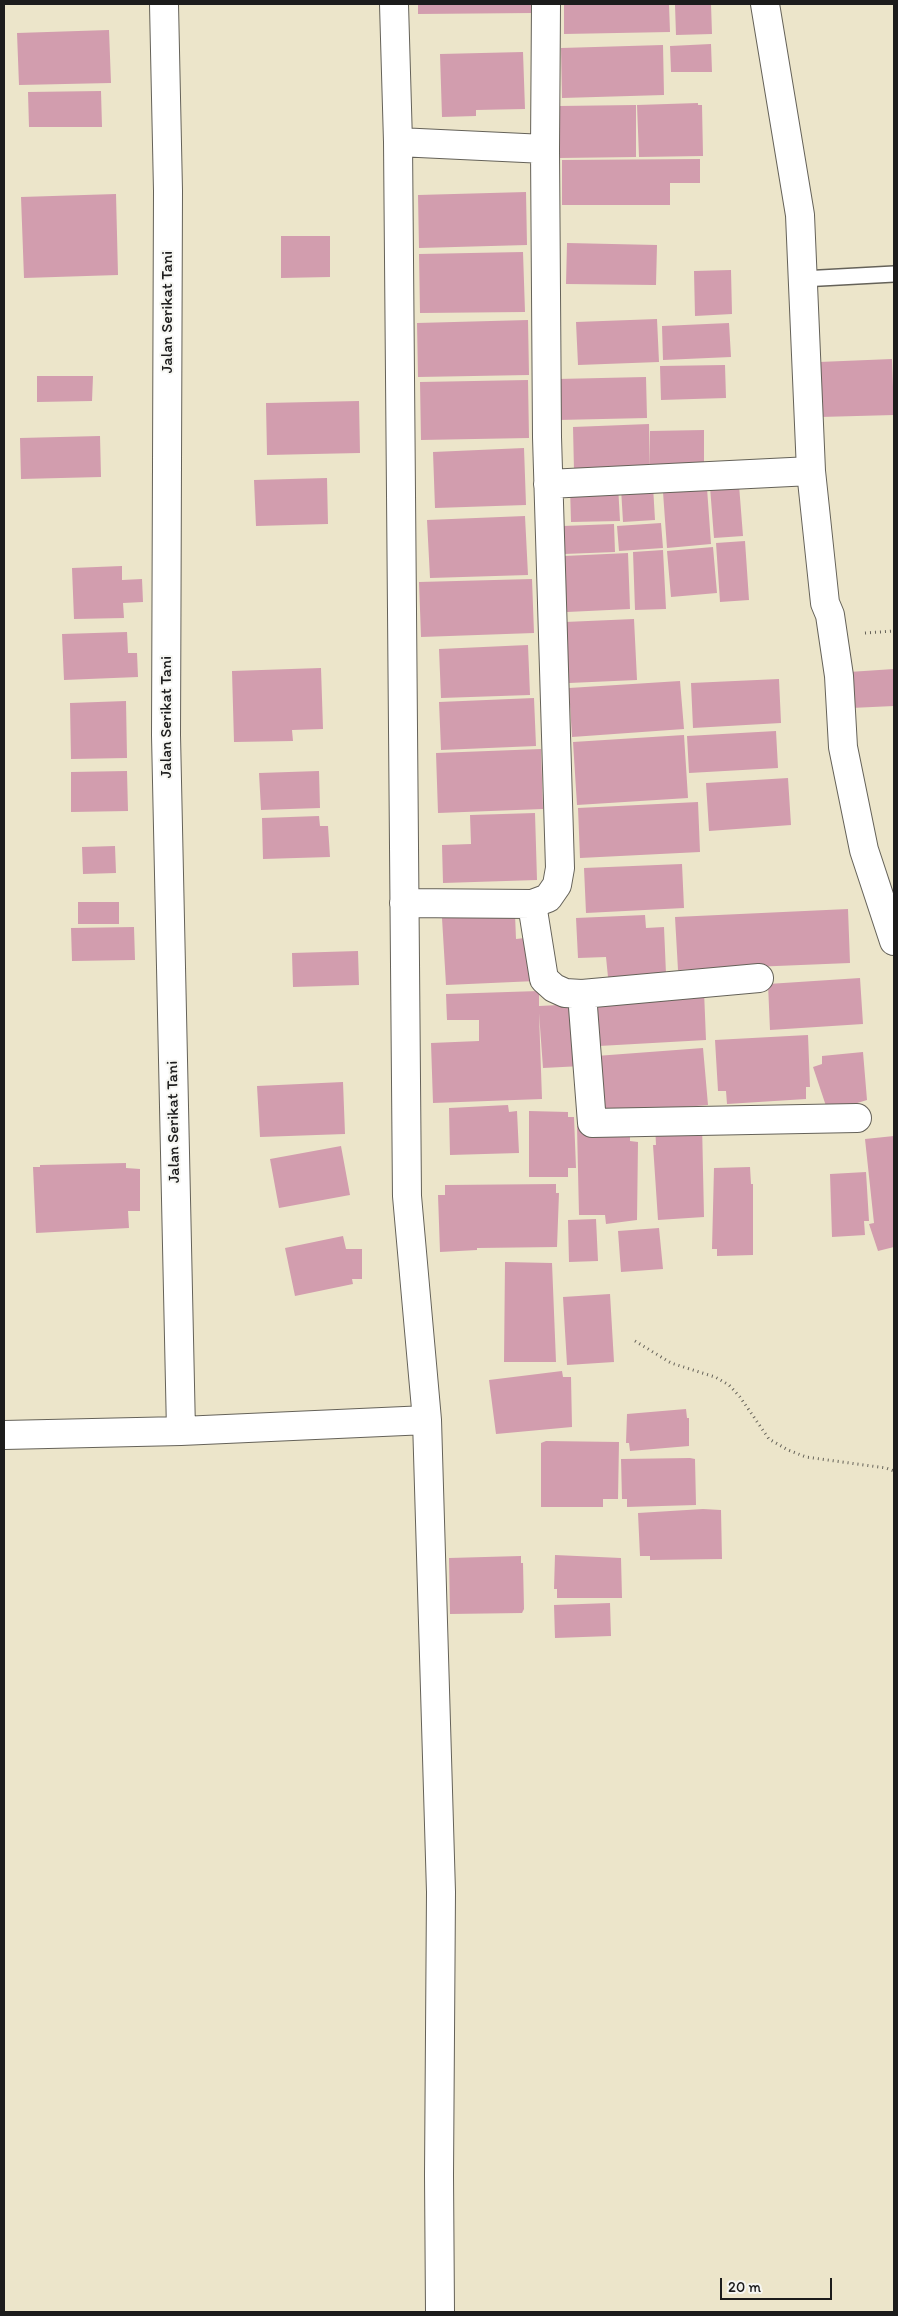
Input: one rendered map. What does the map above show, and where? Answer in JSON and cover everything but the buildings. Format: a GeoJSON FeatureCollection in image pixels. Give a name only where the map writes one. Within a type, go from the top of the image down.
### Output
{"type":"FeatureCollection","features":[{"type":"Feature","properties":{"kind":"street","name":"Jalan Serikat Tani"},"geometry":{"type":"LineString","coordinates":[[164,4],[168,191],[166,735],[181,1431]]}},
{"type":"Feature","properties":{"kind":"street"},"geometry":{"type":"LineString","coordinates":[[394,4],[398,142],[407,1196],[441,1892],[440,2312]]}},
{"type":"Feature","properties":{"kind":"street"},"geometry":{"type":"LineString","coordinates":[[404,903],[532,904],[548,898],[557,885],[560,868],[548,484],[545,149],[546,4]]}},
{"type":"Feature","properties":{"kind":"street"},"geometry":{"type":"LineString","coordinates":[[765,4],[800,215],[811,471],[825,603],[830,615],[839,676],[842,747],[864,850],[894,941]]}},
{"type":"Feature","properties":{"kind":"street"},"geometry":{"type":"LineString","coordinates":[[398,142],[545,149]]}},
{"type":"Feature","properties":{"kind":"street"},"geometry":{"type":"LineString","coordinates":[[548,484],[811,471]]}},
{"type":"Feature","properties":{"kind":"street"},"geometry":{"type":"LineString","coordinates":[[532,904],[544,979],[554,988],[565,993],[582,994],[759,978]]}},
{"type":"Feature","properties":{"kind":"street"},"geometry":{"type":"LineString","coordinates":[[582,994],[592,1123],[857,1118]]}},
{"type":"Feature","properties":{"kind":"street"},"geometry":{"type":"LineString","coordinates":[[4,1435],[181,1431],[418,1420]]}},
{"type":"Feature","properties":{"kind":"lane"},"geometry":{"type":"LineString","coordinates":[[802,279],[894,274]]}},
{"type":"Feature","properties":{"kind":"path"},"geometry":{"type":"LineString","coordinates":[[635,1342],[671,1363],[715,1377],[729,1385],[740,1397],[768,1438],[788,1450],[806,1457],[886,1468],[894,1471]]}}]}
